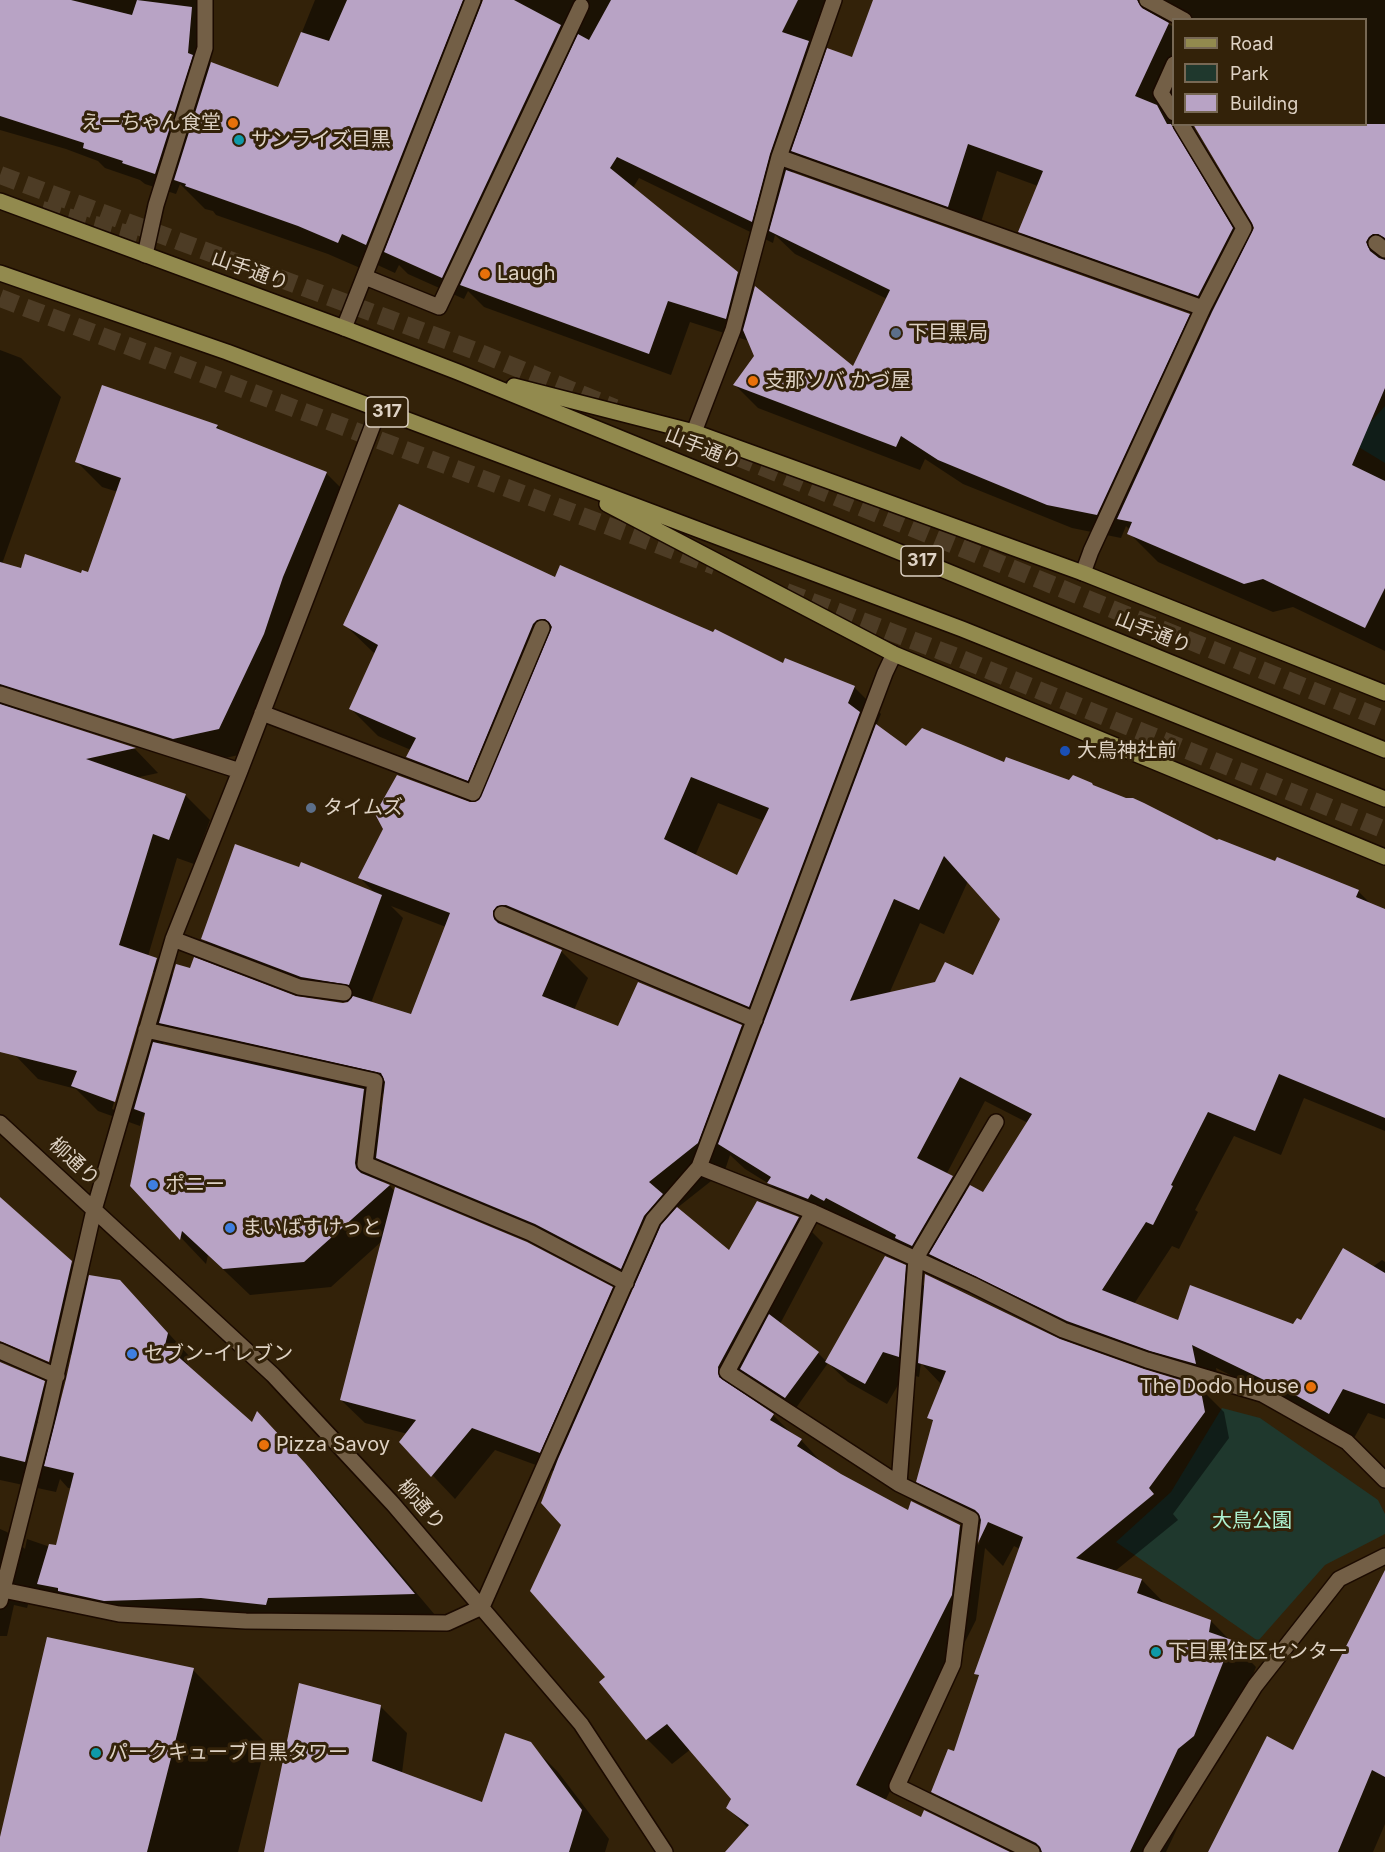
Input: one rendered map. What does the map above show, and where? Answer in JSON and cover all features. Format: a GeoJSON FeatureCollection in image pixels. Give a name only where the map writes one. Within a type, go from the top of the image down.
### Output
{"type":"FeatureCollection","features":[{"type":"Feature","properties":{"kind":"main road","name":"山手通り"},"geometry":{"type":"LineString","coordinates":[[0,201],[458,372],[1385,750]]}},
{"type":"Feature","properties":{"kind":"main road","name":"317"},"geometry":{"type":"LineString","coordinates":[[0,273],[227,352],[962,629],[1385,799]]}},
{"type":"Feature","properties":{"kind":"main road","name":"317"},"geometry":{"type":"LineString","coordinates":[[458,372],[694,432],[1083,573],[1385,693]]}},
{"type":"Feature","properties":{"kind":"main road","name":"317"},"geometry":{"type":"LineString","coordinates":[[547,473],[894,654],[1385,857]]}},
{"type":"Feature","properties":{"kind":"street"},"geometry":{"type":"LineString","coordinates":[[145,255],[156,205],[205,48],[206,0]]}},
{"type":"Feature","properties":{"kind":"street"},"geometry":{"type":"LineString","coordinates":[[345,328],[473,0]]}},
{"type":"Feature","properties":{"kind":"street"},"geometry":{"type":"LineString","coordinates":[[694,432],[733,330],[779,157],[834,0]]}},
{"type":"Feature","properties":{"kind":"street"},"geometry":{"type":"LineString","coordinates":[[1147,0],[1180,18]]}},
{"type":"Feature","properties":{"kind":"street"},"geometry":{"type":"LineString","coordinates":[[365,277],[439,307],[581,6]]}},
{"type":"Feature","properties":{"kind":"street"},"geometry":{"type":"LineString","coordinates":[[1172,66],[1161,93],[1172,111]]}},
{"type":"Feature","properties":{"kind":"street"},"geometry":{"type":"LineString","coordinates":[[1083,573],[1203,308],[1244,228],[1181,126]]}},
{"type":"Feature","properties":{"kind":"street"},"geometry":{"type":"LineString","coordinates":[[779,157],[1203,308]]}},
{"type":"Feature","properties":{"kind":"street"},"geometry":{"type":"LineString","coordinates":[[379,409],[173,939],[94,1210],[57,1376],[1,1596],[119,1614],[246,1621],[447,1623],[482,1607],[653,1220],[699,1167],[894,654]]}},
{"type":"Feature","properties":{"kind":"street"},"geometry":{"type":"LineString","coordinates":[[262,713],[473,793],[542,628]]}},
{"type":"Feature","properties":{"kind":"street"},"geometry":{"type":"LineString","coordinates":[[0,694],[240,771]]}},
{"type":"Feature","properties":{"kind":"street"},"geometry":{"type":"LineString","coordinates":[[502,914],[755,1020]]}},
{"type":"Feature","properties":{"kind":"street"},"geometry":{"type":"LineString","coordinates":[[173,939],[299,987],[344,993]]}},
{"type":"Feature","properties":{"kind":"street"},"geometry":{"type":"LineString","coordinates":[[146,1030],[375,1081],[365,1164],[531,1233],[626,1283]]}},
{"type":"Feature","properties":{"kind":"street"},"geometry":{"type":"LineString","coordinates":[[899,1484],[916,1258],[996,1122]]}},
{"type":"Feature","properties":{"kind":"street","name":"柳通り"},"geometry":{"type":"LineString","coordinates":[[0,1123],[273,1375],[393,1504],[581,1724],[665,1852]]}},
{"type":"Feature","properties":{"kind":"street"},"geometry":{"type":"LineString","coordinates":[[699,1167],[813,1212],[916,1258],[1063,1330],[1147,1360],[1262,1394],[1347,1442],[1385,1480]]}},
{"type":"Feature","properties":{"kind":"street"},"geometry":{"type":"LineString","coordinates":[[813,1212],[727,1372],[899,1484],[971,1519],[953,1664],[897,1786],[1032,1852]]}},
{"type":"Feature","properties":{"kind":"street"},"geometry":{"type":"LineString","coordinates":[[0,1351],[57,1376]]}},
{"type":"Feature","properties":{"kind":"street"},"geometry":{"type":"LineString","coordinates":[[1151,1852],[1255,1686],[1339,1579],[1385,1556]]}},
{"type":"Feature","properties":{"kind":"green space"},"geometry":{"type":"Polygon","coordinates":[[[1385,406],[1385,463],[1352,443],[1385,406]]]}},
{"type":"Feature","properties":{"kind":"green space","name":"大鳥公園"},"geometry":{"type":"Polygon","coordinates":[[[1222,1408],[1260,1418],[1378,1500],[1385,1514],[1385,1534],[1325,1565],[1258,1641],[1116,1542],[1171,1492],[1222,1408]]]}},
{"type":"Feature","properties":{"kind":"building"},"geometry":{"type":"Polygon","coordinates":[[[0,0],[71,0],[132,15],[137,0],[192,7],[188,53],[193,55],[155,174],[83,148],[84,143],[0,116],[0,0]]]}},
{"type":"Feature","properties":{"kind":"building"},"geometry":{"type":"Polygon","coordinates":[[[347,0],[463,0],[366,245],[342,234],[338,243],[174,180],[211,62],[278,87],[301,32],[329,41],[347,0]]]}},
{"type":"Feature","properties":{"kind":"building"},"geometry":{"type":"Polygon","coordinates":[[[483,0],[514,0],[561,25],[442,278],[384,252],[483,0]]]}},
{"type":"Feature","properties":{"kind":"building"},"geometry":{"type":"Polygon","coordinates":[[[611,0],[798,0],[782,32],[809,41],[770,154],[752,222],[617,157],[610,168],[738,272],[726,319],[668,301],[649,354],[460,285],[578,34],[589,40],[611,0]]]}},
{"type":"Feature","properties":{"kind":"building"},"geometry":{"type":"Polygon","coordinates":[[[873,0],[1137,0],[1142,8],[1169,23],[1135,96],[1157,105],[1167,124],[1171,124],[1233,228],[1198,296],[1018,232],[1043,171],[968,144],[948,207],[791,151],[827,48],[852,57],[873,0]]]}},
{"type":"Feature","properties":{"kind":"building"},"geometry":{"type":"Polygon","coordinates":[[[1367,124],[1385,124],[1385,238],[1373,234],[1366,242],[1370,251],[1385,260],[1385,388],[1352,465],[1385,481],[1385,588],[1365,628],[1263,579],[1244,584],[1127,534],[1132,522],[1117,519],[1212,312],[1254,228],[1194,126],[1367,126],[1367,124]]]}},
{"type":"Feature","properties":{"kind":"building"},"geometry":{"type":"Polygon","coordinates":[[[786,170],[1190,314],[1097,515],[1047,505],[938,460],[901,436],[896,447],[733,385],[754,356],[743,330],[755,286],[853,366],[890,290],[769,231],[786,170]]]}},
{"type":"Feature","properties":{"kind":"building"},"geometry":{"type":"Polygon","coordinates":[[[102,385],[218,425],[216,428],[327,472],[283,577],[264,634],[219,729],[173,739],[0,684],[0,562],[21,568],[25,554],[81,573],[82,570],[88,572],[121,478],[75,462],[102,385]]]}},
{"type":"Feature","properties":{"kind":"building"},"geometry":{"type":"Polygon","coordinates":[[[399,504],[555,577],[560,565],[713,632],[715,629],[783,663],[785,658],[855,686],[848,703],[860,712],[749,1007],[506,905],[497,906],[493,911],[494,919],[498,923],[562,950],[542,996],[618,1026],[638,982],[742,1025],[698,1143],[649,1182],[663,1194],[644,1216],[621,1269],[535,1224],[376,1158],[385,1082],[381,1073],[159,1023],[176,964],[190,968],[194,957],[296,996],[343,1003],[348,1002],[353,996],[411,1014],[450,913],[358,878],[383,829],[375,814],[397,775],[470,802],[479,800],[552,627],[545,619],[537,620],[533,624],[468,781],[406,757],[416,738],[349,709],[378,645],[343,625],[399,504]],[[691,777],[664,839],[737,875],[769,808],[691,777]]]}},
{"type":"Feature","properties":{"kind":"building"},"geometry":{"type":"Polygon","coordinates":[[[0,704],[136,748],[86,759],[186,794],[169,840],[153,834],[119,945],[157,958],[115,1102],[71,1086],[77,1071],[0,1052],[0,704]]]}},
{"type":"Feature","properties":{"kind":"building"},"geometry":{"type":"Polygon","coordinates":[[[876,724],[906,746],[922,728],[1004,762],[1006,757],[1069,780],[1073,775],[1126,798],[1133,798],[1217,840],[1275,861],[1277,857],[1359,890],[1356,897],[1385,909],[1385,1118],[1279,1074],[1255,1131],[1208,1112],[1153,1225],[1146,1222],[1102,1290],[1178,1320],[1190,1285],[1293,1324],[1297,1318],[1301,1320],[1343,1248],[1385,1273],[1385,1404],[1343,1389],[1329,1414],[1192,1345],[1196,1364],[1150,1351],[1067,1321],[929,1254],[970,1185],[983,1192],[1032,1114],[960,1077],[917,1158],[953,1176],[912,1246],[895,1238],[896,1235],[826,1198],[824,1201],[811,1194],[808,1199],[767,1183],[771,1177],[718,1144],[876,724]],[[944,856],[919,910],[894,899],[850,1001],[935,982],[945,962],[973,975],[1000,919],[944,856]]]}},
{"type":"Feature","properties":{"kind":"building"},"geometry":{"type":"Polygon","coordinates":[[[235,844],[299,867],[301,862],[382,895],[349,985],[301,977],[201,939],[235,844]]]}},
{"type":"Feature","properties":{"kind":"building"},"geometry":{"type":"Polygon","coordinates":[[[153,1042],[364,1089],[356,1168],[361,1173],[390,1185],[304,1262],[223,1269],[182,1231],[180,1240],[130,1186],[145,1113],[134,1109],[153,1042]]]}},
{"type":"Feature","properties":{"kind":"building"},"geometry":{"type":"Polygon","coordinates":[[[395,1187],[527,1242],[613,1287],[540,1453],[472,1428],[431,1477],[399,1442],[416,1420],[340,1400],[395,1187]]]}},
{"type":"Feature","properties":{"kind":"building"},"geometry":{"type":"Polygon","coordinates":[[[0,1197],[72,1261],[49,1362],[0,1341],[0,1197]]]}},
{"type":"Feature","properties":{"kind":"building"},"geometry":{"type":"Polygon","coordinates":[[[757,1201],[799,1217],[718,1367],[719,1377],[774,1414],[770,1420],[802,1439],[797,1446],[841,1474],[908,1510],[911,1501],[960,1525],[952,1595],[856,1785],[921,1817],[924,1810],[1010,1852],[725,1852],[749,1825],[726,1808],[731,1799],[667,1724],[646,1740],[599,1682],[605,1677],[530,1591],[561,1525],[541,1503],[558,1459],[661,1225],[677,1207],[729,1250],[757,1201]]]}},
{"type":"Feature","properties":{"kind":"building"},"geometry":{"type":"Polygon","coordinates":[[[885,1256],[906,1265],[899,1357],[883,1352],[865,1384],[825,1362],[885,1256]]]}},
{"type":"Feature","properties":{"kind":"building"},"geometry":{"type":"Polygon","coordinates":[[[925,1274],[1060,1339],[1200,1386],[1205,1412],[1149,1488],[1154,1494],[1076,1558],[1142,1579],[1137,1593],[1211,1620],[1209,1632],[1232,1640],[1194,1736],[1178,1749],[1130,1852],[1042,1852],[1036,1843],[931,1792],[948,1749],[954,1751],[979,1675],[974,1674],[1023,1537],[988,1522],[978,1543],[981,1520],[975,1510],[916,1482],[933,1420],[927,1418],[946,1371],[918,1363],[925,1274]]]}},
{"type":"Feature","properties":{"kind":"building"},"geometry":{"type":"Polygon","coordinates":[[[89,1275],[120,1280],[168,1333],[165,1345],[252,1422],[257,1411],[305,1463],[415,1594],[268,1598],[266,1605],[201,1598],[104,1601],[37,1584],[49,1544],[56,1545],[74,1473],[44,1466],[89,1275]]]}},
{"type":"Feature","properties":{"kind":"building"},"geometry":{"type":"Polygon","coordinates":[[[769,1314],[819,1352],[785,1398],[740,1369],[769,1314]]]}},
{"type":"Feature","properties":{"kind":"building"},"geometry":{"type":"Polygon","coordinates":[[[0,1362],[45,1381],[25,1462],[0,1456],[0,1362]]]}},
{"type":"Feature","properties":{"kind":"building"},"geometry":{"type":"Polygon","coordinates":[[[1385,1570],[1385,1777],[1372,1770],[1338,1852],[1208,1852],[1267,1736],[1293,1750],[1385,1570]]]}},
{"type":"Feature","properties":{"kind":"building","name":"パークキューブ目黒タワー"},"geometry":{"type":"Polygon","coordinates":[[[47,1637],[194,1668],[147,1852],[0,1852],[0,1837],[47,1637]]]}},
{"type":"Feature","properties":{"kind":"building"},"geometry":{"type":"Polygon","coordinates":[[[299,1683],[381,1705],[372,1761],[482,1802],[505,1733],[531,1742],[582,1810],[569,1852],[264,1852],[299,1683]]]}},
{"type":"Feature","properties":{"kind":"tunnel"},"geometry":{"type":"LineString","coordinates":[[0,175],[473,350],[615,408]]}},
{"type":"Feature","properties":{"kind":"tunnel"},"geometry":{"type":"LineString","coordinates":[[42,210],[142,238]]}},
{"type":"Feature","properties":{"kind":"tunnel"},"geometry":{"type":"LineString","coordinates":[[0,298],[715,566]]}},
{"type":"Feature","properties":{"kind":"tunnel"},"geometry":{"type":"LineString","coordinates":[[686,436],[1385,720]]}},
{"type":"Feature","properties":{"kind":"tunnel"},"geometry":{"type":"LineString","coordinates":[[786,592],[954,656],[1385,830]]}},
{"type":"Feature","properties":{"kind":"place","name":"えーちゃん食堂"},"geometry":{"type":"Point","coordinates":[233,123]}},
{"type":"Feature","properties":{"kind":"place","name":"サンライズ目黒"},"geometry":{"type":"Point","coordinates":[239,140]}},
{"type":"Feature","properties":{"kind":"place","name":"Laugh"},"geometry":{"type":"Point","coordinates":[485,274]}},
{"type":"Feature","properties":{"kind":"place","name":"下目黒局"},"geometry":{"type":"Point","coordinates":[896,333]}},
{"type":"Feature","properties":{"kind":"place","name":"支那ソバ かづ屋"},"geometry":{"type":"Point","coordinates":[753,381]}},
{"type":"Feature","properties":{"kind":"place","name":"大鳥神社前"},"geometry":{"type":"Point","coordinates":[1065,751]}},
{"type":"Feature","properties":{"kind":"place","name":"タイムズ"},"geometry":{"type":"Point","coordinates":[311,808]}},
{"type":"Feature","properties":{"kind":"place","name":"ポニー"},"geometry":{"type":"Point","coordinates":[153,1185]}},
{"type":"Feature","properties":{"kind":"place","name":"まいばすけっと"},"geometry":{"type":"Point","coordinates":[230,1228]}},
{"type":"Feature","properties":{"kind":"place","name":"セブン-イレブン"},"geometry":{"type":"Point","coordinates":[132,1354]}},
{"type":"Feature","properties":{"kind":"place","name":"The Dodo House"},"geometry":{"type":"Point","coordinates":[1311,1387]}},
{"type":"Feature","properties":{"kind":"place","name":"Pizza Savoy"},"geometry":{"type":"Point","coordinates":[264,1445]}},
{"type":"Feature","properties":{"kind":"place","name":"下目黒住区センター"},"geometry":{"type":"Point","coordinates":[1156,1652]}},
{"type":"Feature","properties":{"kind":"place","name":"パークキューブ目黒タワー"},"geometry":{"type":"Point","coordinates":[96,1753]}}]}
